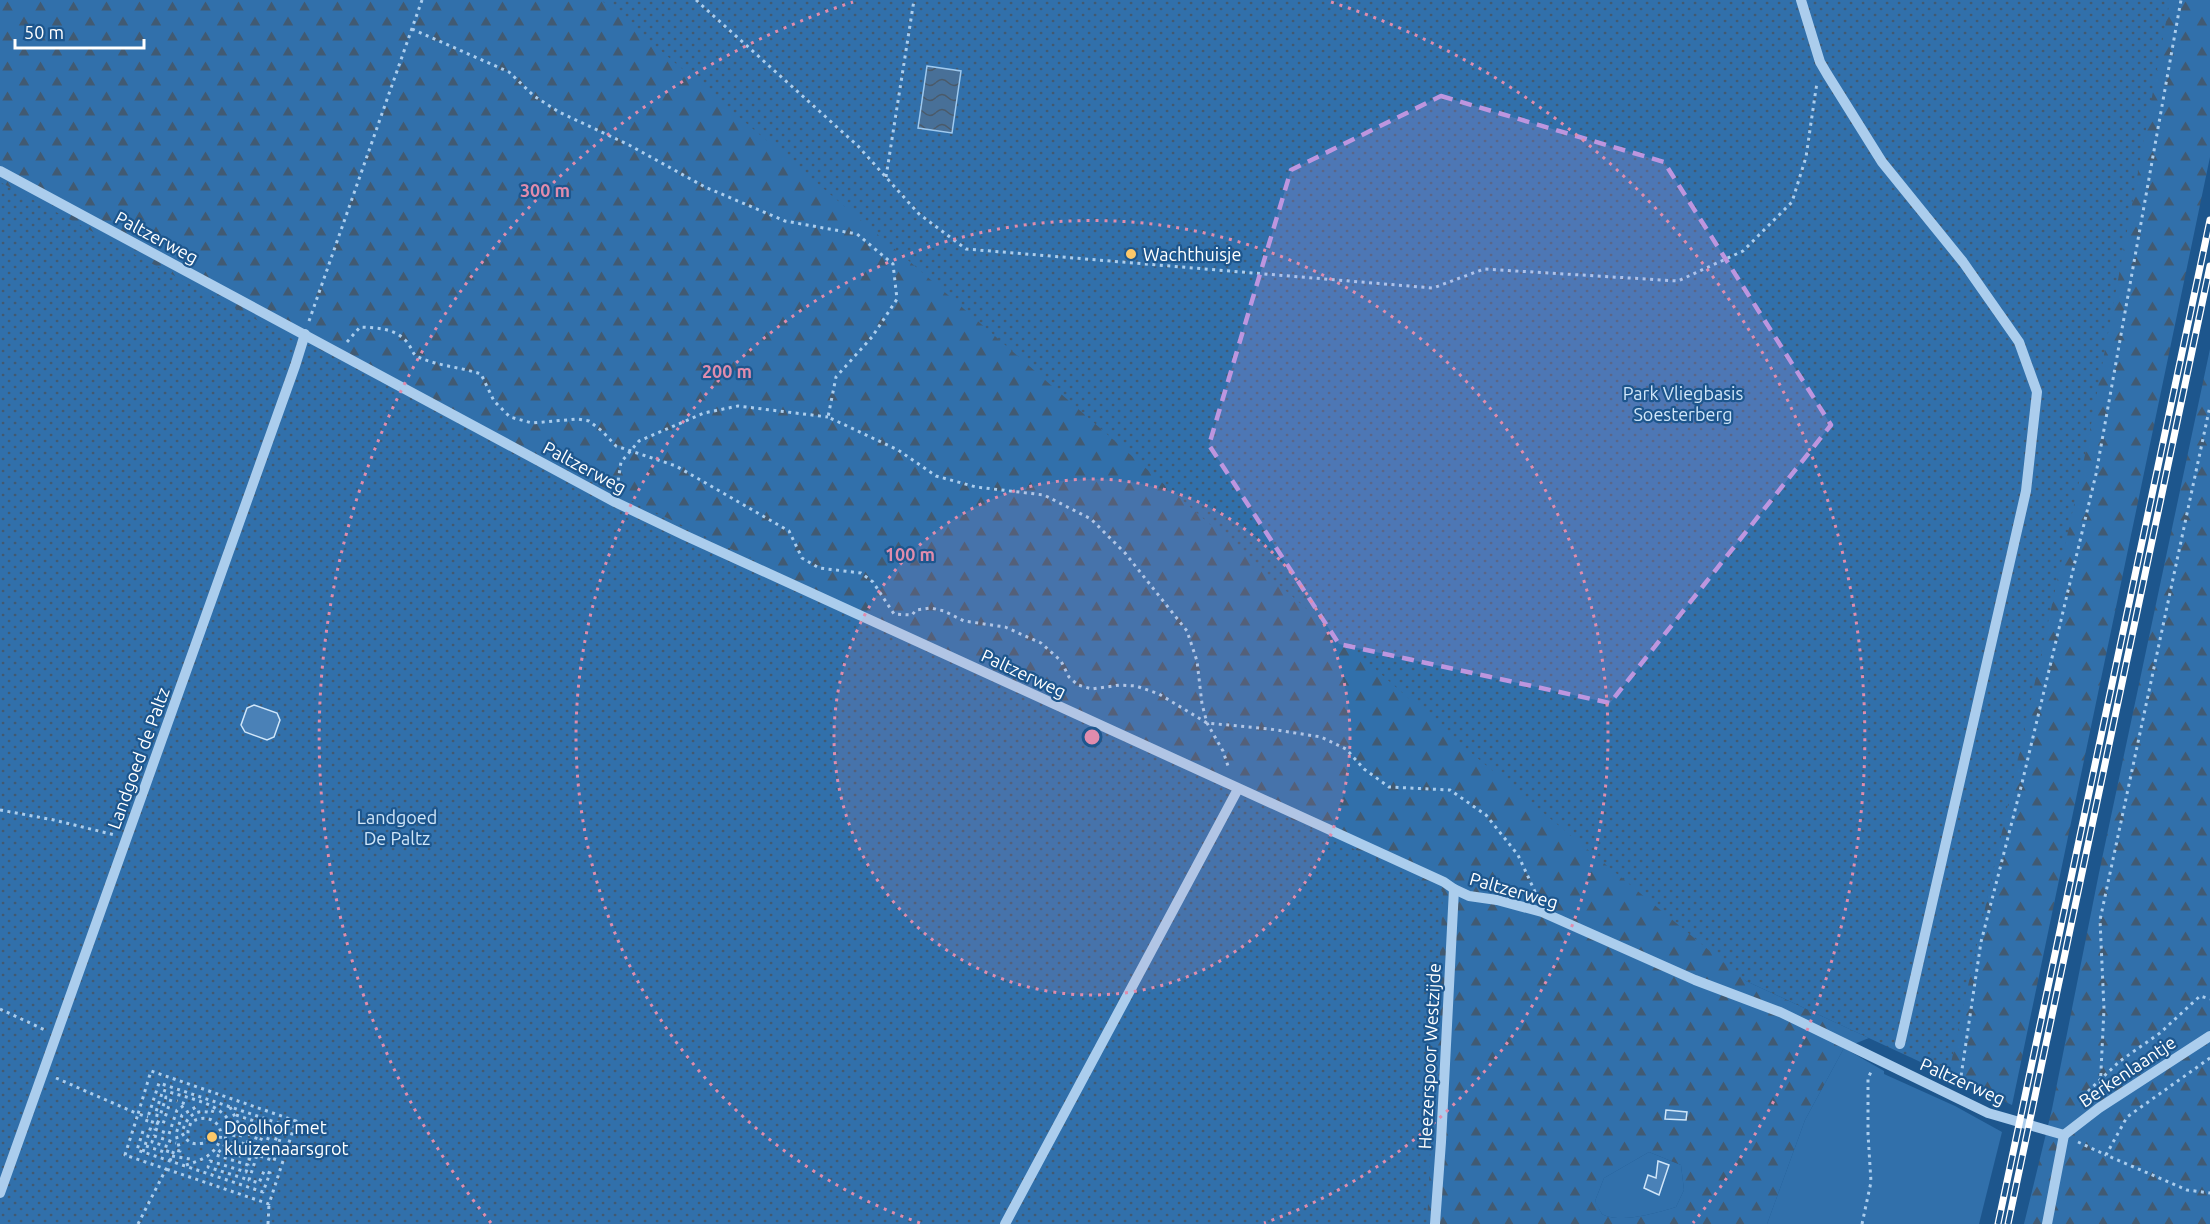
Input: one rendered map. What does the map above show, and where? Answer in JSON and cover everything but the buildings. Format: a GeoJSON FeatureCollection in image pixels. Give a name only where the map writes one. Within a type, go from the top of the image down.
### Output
{"type":"FeatureCollection","features":[{"type":"Feature","properties":{"kind":"street"},"geometry":{"type":"LineString","coordinates":[[1801,0],[1820,62],[1882,162],[1963,262],[2019,342],[2037,392],[2026,491],[1900,1044]]}},
{"type":"Feature","properties":{"kind":"street","name":"Paltzerweg"},"geometry":{"type":"LineString","coordinates":[[0,171],[615,502],[1444,882],[1469,896],[1497,900],[1542,912],[1695,980],[1780,1012],[1988,1113],[2064,1135]]}},
{"type":"Feature","properties":{"kind":"street","name":"Landgoed de Paltz"},"geometry":{"type":"LineString","coordinates":[[0,1193],[295,366],[304,334]]}},
{"type":"Feature","properties":{"kind":"street"},"geometry":{"type":"LineString","coordinates":[[1005,1224],[1236,788]]}},
{"type":"Feature","properties":{"kind":"street","name":"Heezerspoor Westzijde"},"geometry":{"type":"LineString","coordinates":[[1435,1224],[1442,1143],[1454,889]]}},
{"type":"Feature","properties":{"kind":"street","name":"Berkenlaantje"},"geometry":{"type":"LineString","coordinates":[[2064,1135],[2099,1108],[2210,1036]]}},
{"type":"Feature","properties":{"kind":"street"},"geometry":{"type":"LineString","coordinates":[[2047,1224],[2064,1135]]}},
{"type":"Feature","properties":{"kind":"path"},"geometry":{"type":"LineString","coordinates":[[304,334],[422,0]]}},
{"type":"Feature","properties":{"kind":"path"},"geometry":{"type":"LineString","coordinates":[[696,0],[858,146],[919,214],[966,249],[1433,288],[1484,269],[1678,281],[1743,251],[1792,202],[1806,157],[1820,62]]}},
{"type":"Feature","properties":{"kind":"path"},"geometry":{"type":"LineString","coordinates":[[886,177],[914,0]]}},
{"type":"Feature","properties":{"kind":"path"},"geometry":{"type":"LineString","coordinates":[[1958,1097],[1981,942],[2022,783],[2096,474],[2181,0]]}},
{"type":"Feature","properties":{"kind":"path"},"geometry":{"type":"LineString","coordinates":[[412,29],[509,72],[534,96],[559,112],[629,144],[705,187],[784,221],[857,234],[892,264],[897,299],[872,337],[836,377],[828,417]]}},
{"type":"Feature","properties":{"kind":"path"},"geometry":{"type":"LineString","coordinates":[[332,349],[343,346],[360,327],[395,332],[408,343],[415,356],[481,374],[494,401],[510,417],[532,423],[577,419],[590,422],[616,446],[676,466],[789,531],[802,558],[819,568],[861,573],[873,582],[894,614],[912,615],[916,610],[932,608],[944,610],[964,621],[1005,627],[1041,643],[1061,661],[1069,677],[1078,685],[1092,688],[1136,686],[1159,694],[1207,723],[1280,730],[1321,737],[1346,749],[1364,769],[1389,787],[1450,790],[1486,816],[1518,855],[1542,912]]}},
{"type":"Feature","properties":{"kind":"path"},"geometry":{"type":"LineString","coordinates":[[615,502],[621,462],[639,441],[704,413],[738,406],[828,417],[898,450],[936,476],[976,486],[1044,495],[1090,519],[1125,553],[1187,632],[1197,661],[1202,704],[1207,723],[1223,751],[1236,788]]}},
{"type":"Feature","properties":{"kind":"path"},"geometry":{"type":"LineString","coordinates":[[2099,1108],[2104,1009],[2100,920],[2210,406]]}},
{"type":"Feature","properties":{"kind":"path"},"geometry":{"type":"LineString","coordinates":[[0,810],[54,820],[126,838]]}},
{"type":"Feature","properties":{"kind":"path"},"geometry":{"type":"LineString","coordinates":[[2080,1122],[2083,1096],[2120,1061],[2160,1033],[2200,996],[2210,999]]}},
{"type":"Feature","properties":{"kind":"path"},"geometry":{"type":"LineString","coordinates":[[0,1010],[57,1034]]}},
{"type":"Feature","properties":{"kind":"path"},"geometry":{"type":"LineString","coordinates":[[2106,1155],[2127,1117],[2210,1058]]}},
{"type":"Feature","properties":{"kind":"path"},"geometry":{"type":"LineString","coordinates":[[1862,1224],[1871,1182],[1868,1078],[1876,1059]]}},
{"type":"Feature","properties":{"kind":"path"},"geometry":{"type":"LineString","coordinates":[[268,1224],[269,1204],[296,1121],[152,1071],[125,1155],[269,1204]]}},
{"type":"Feature","properties":{"kind":"path"},"geometry":{"type":"LineString","coordinates":[[43,1072],[138,1114],[148,1116]]}},
{"type":"Feature","properties":{"kind":"path"},"geometry":{"type":"LineString","coordinates":[[145,1126],[159,1083],[284,1125],[277,1149],[273,1148],[279,1129],[272,1127],[264,1150],[276,1154],[274,1161],[257,1155],[249,1180]]}},
{"type":"Feature","properties":{"kind":"path"},"geometry":{"type":"LineString","coordinates":[[143,1152],[153,1120],[163,1124],[169,1106],[171,1099],[166,1097],[160,1116],[155,1115],[163,1090],[214,1107],[226,1114],[232,1128]]}},
{"type":"Feature","properties":{"kind":"path"},"geometry":{"type":"LineString","coordinates":[[158,1122],[155,1129],[169,1134],[179,1109],[186,1104],[177,1101]]}},
{"type":"Feature","properties":{"kind":"path"},"geometry":{"type":"LineString","coordinates":[[169,1106],[179,1109]]}},
{"type":"Feature","properties":{"kind":"path"},"geometry":{"type":"LineString","coordinates":[[170,1161],[174,1149],[180,1151],[176,1143],[176,1134],[182,1114],[196,1107]]}},
{"type":"Feature","properties":{"kind":"path"},"geometry":{"type":"LineString","coordinates":[[207,1137],[204,1143],[195,1145],[187,1142],[182,1133],[185,1121],[192,1114],[201,1111],[212,1113],[214,1107]]}},
{"type":"Feature","properties":{"kind":"path"},"geometry":{"type":"LineString","coordinates":[[230,1107],[236,1115],[238,1135],[228,1152],[243,1157],[245,1150],[237,1148],[238,1142],[247,1145],[250,1133],[245,1131]]}},
{"type":"Feature","properties":{"kind":"path"},"geometry":{"type":"LineString","coordinates":[[236,1115],[266,1125],[258,1148],[253,1147]]}},
{"type":"Feature","properties":{"kind":"path"},"geometry":{"type":"LineString","coordinates":[[184,1166],[202,1159],[215,1149],[220,1136],[219,1128],[214,1120],[207,1116],[198,1118],[191,1122],[188,1137]]}},
{"type":"Feature","properties":{"kind":"path"},"geometry":{"type":"LineString","coordinates":[[238,1123],[259,1129],[249,1159],[255,1161]]}},
{"type":"Feature","properties":{"kind":"path"},"geometry":{"type":"LineString","coordinates":[[143,1131],[137,1150],[263,1192],[270,1173],[264,1171],[260,1183],[208,1167],[210,1161],[246,1172],[248,1165],[216,1155],[225,1145],[226,1131],[238,1135]]}},
{"type":"Feature","properties":{"kind":"path"},"geometry":{"type":"LineString","coordinates":[[2064,1135],[2187,1190],[2210,1193]]}},
{"type":"Feature","properties":{"kind":"path"},"geometry":{"type":"LineString","coordinates":[[145,1146],[166,1153],[169,1147],[152,1142],[154,1136],[176,1143]]}},
{"type":"Feature","properties":{"kind":"path"},"geometry":{"type":"LineString","coordinates":[[172,1156],[190,1159]]}},
{"type":"Feature","properties":{"kind":"path"},"geometry":{"type":"LineString","coordinates":[[138,1224],[166,1169]]}},
{"type":"Feature","properties":{"kind":"highlighted area"},"geometry":{"type":"Polygon","coordinates":[[[1441,96],[1664,162],[1831,425],[1610,703],[1339,644],[1209,445],[1291,170],[1441,96]]]}},
{"type":"Feature","properties":{"kind":"green space"},"geometry":{"type":"Polygon","coordinates":[[[0,0],[893,0],[1746,981],[1869,1038],[1844,1048],[1805,1120],[1767,1224],[0,1224],[0,0]],[[1649,1152],[1604,1178],[1595,1201],[1602,1214],[1617,1218],[1649,1214],[1676,1207],[1684,1190],[1681,1165],[1649,1152]]]}},
{"type":"Feature","properties":{"kind":"green space","name":"Park Vliegbasis Soesterberg"},"geometry":{"type":"Polygon","coordinates":[[[601,0],[2170,0],[2088,441],[1949,1072],[1927,1065],[1746,981],[1470,752],[916,267],[601,0]]]}},
{"type":"Feature","properties":{"kind":"green space"},"geometry":{"type":"Polygon","coordinates":[[[1817,0],[2210,0],[2210,157],[2012,1105],[1963,1083],[1949,1072],[1927,1065],[1817,0]]]}},
{"type":"Feature","properties":{"kind":"green space","name":"Landgoed De Paltz"},"geometry":{"type":"Polygon","coordinates":[[[0,182],[296,341],[312,346],[1229,790],[1443,891],[1427,1224],[0,1224],[0,182]]]}},
{"type":"Feature","properties":{"kind":"green space"},"geometry":{"type":"Polygon","coordinates":[[[2210,349],[2210,1224],[2024,1224],[2052,1109],[2099,873],[2210,349]]]}},
{"type":"Feature","properties":{"kind":"green space"},"geometry":{"type":"Polygon","coordinates":[[[1844,1048],[1884,1071],[1884,1074],[1955,1106],[2002,1132],[1979,1224],[1767,1224],[1805,1120],[1844,1048]]]}},
{"type":"Feature","properties":{"kind":"green space"},"geometry":{"type":"Polygon","coordinates":[[[1649,1152],[1681,1165],[1684,1190],[1676,1207],[1627,1218],[1609,1217],[1602,1214],[1595,1201],[1604,1178],[1649,1152]]]}},
{"type":"Feature","properties":{"kind":"water"},"geometry":{"type":"Polygon","coordinates":[[[927,66],[961,71],[952,133],[918,128],[927,66]]]}},
{"type":"Feature","properties":{"kind":"railway"},"geometry":{"type":"LineString","coordinates":[[1998,1224],[2210,220]]}},
{"type":"Feature","properties":{"kind":"railway"},"geometry":{"type":"LineString","coordinates":[[2008,1224],[2210,266]]}},
{"type":"Feature","properties":{"kind":"place","name":"Wachthuisje"},"geometry":{"type":"Point","coordinates":[1131,254]}},
{"type":"Feature","properties":{"kind":"place","name":"Doolhof met kluizenaarsgrot"},"geometry":{"type":"Point","coordinates":[212,1137]}}]}
